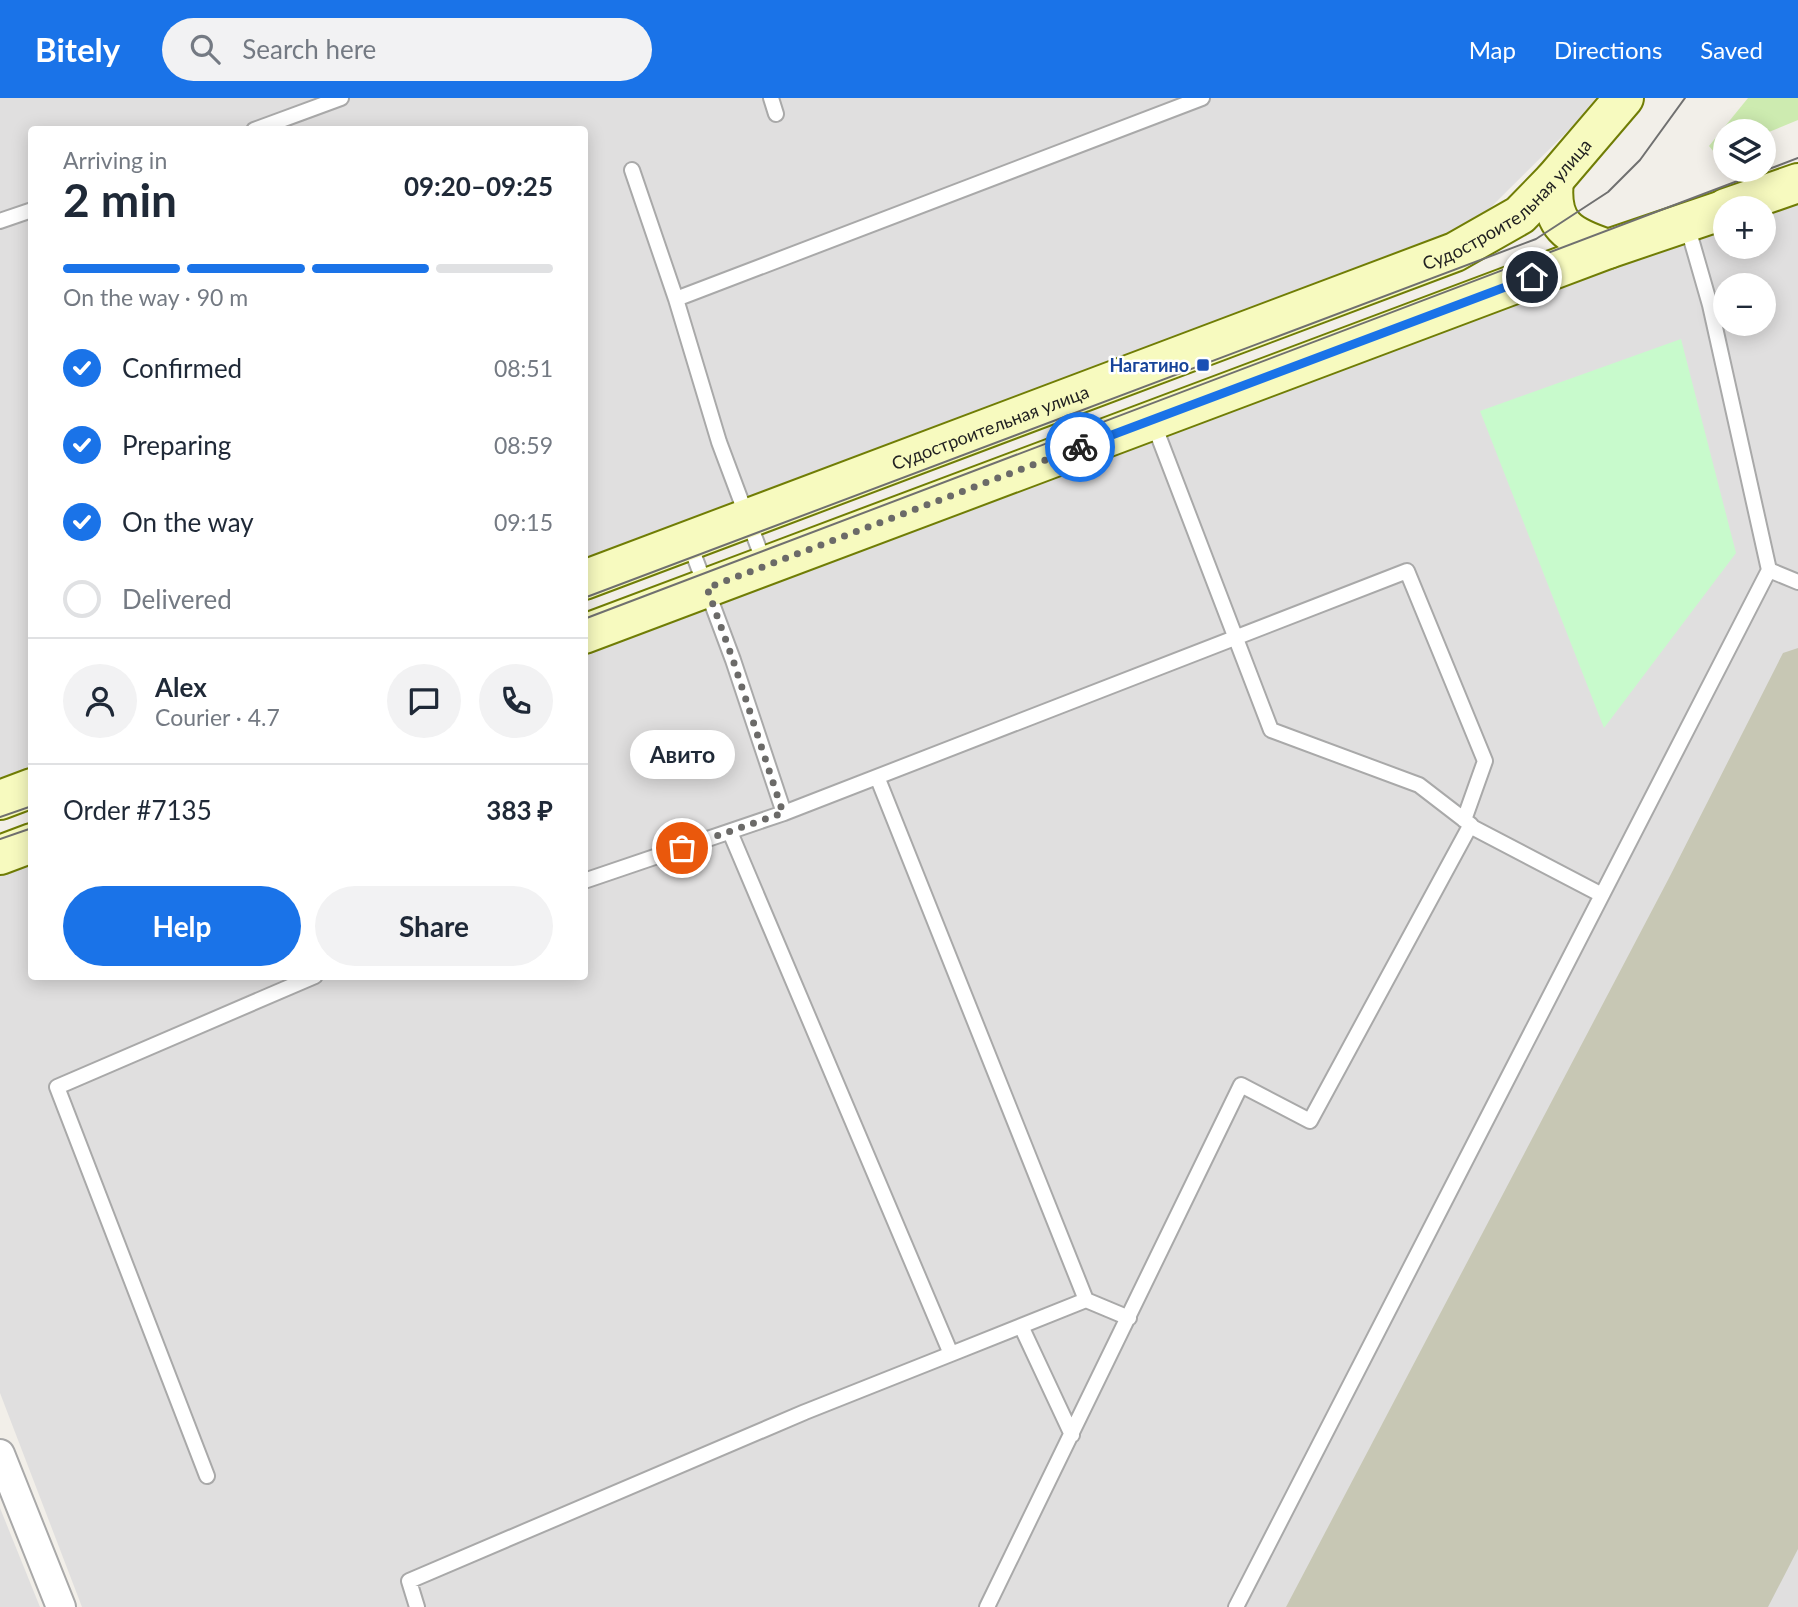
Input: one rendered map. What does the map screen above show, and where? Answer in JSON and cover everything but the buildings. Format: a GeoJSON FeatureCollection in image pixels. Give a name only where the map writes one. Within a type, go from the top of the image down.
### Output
{"type":"FeatureCollection","features":[{"type":"Feature","properties":{"kind":"street","name":"Судостроительная улица"},"geometry":{"type":"LineString","coordinates":[[588,579],[1455,252],[1520,215],[1554,180],[1624,98]]}},
{"type":"Feature","properties":{"kind":"street"},"geometry":{"type":"LineString","coordinates":[[1554,180],[1552,198],[1555,213],[1563,227],[1575,237],[1608,249]]}},
{"type":"Feature","properties":{"kind":"street"},"geometry":{"type":"LineString","coordinates":[[1761,196],[1798,183]]}},
{"type":"Feature","properties":{"kind":"street"},"geometry":{"type":"LineString","coordinates":[[588,633],[1608,249],[1713,213]]}},
{"type":"Feature","properties":{"kind":"street"},"geometry":{"type":"LineString","coordinates":[[0,800],[28,790]]}},
{"type":"Feature","properties":{"kind":"street"},"geometry":{"type":"LineString","coordinates":[[0,855],[28,844]]}},
{"type":"Feature","properties":{"kind":"street"},"geometry":{"type":"LineString","coordinates":[[0,1454],[61,1607]]}},
{"type":"Feature","properties":{"kind":"lane"},"geometry":{"type":"LineString","coordinates":[[265,126],[341,98]]}},
{"type":"Feature","properties":{"kind":"lane"},"geometry":{"type":"LineString","coordinates":[[771,98],[776,114]]}},
{"type":"Feature","properties":{"kind":"lane"},"geometry":{"type":"LineString","coordinates":[[676,299],[1202,98]]}},
{"type":"Feature","properties":{"kind":"lane"},"geometry":{"type":"LineString","coordinates":[[632,170],[676,299],[719,442],[765,566]]}},
{"type":"Feature","properties":{"kind":"lane"},"geometry":{"type":"LineString","coordinates":[[0,221],[28,211]]}},
{"type":"Feature","properties":{"kind":"lane"},"geometry":{"type":"LineString","coordinates":[[1236,1607],[1769,569],[1710,305],[1686,222]]}},
{"type":"Feature","properties":{"kind":"lane"},"geometry":{"type":"LineString","coordinates":[[1152,420],[1271,730],[1419,785],[1476,830]]}},
{"type":"Feature","properties":{"kind":"lane"},"geometry":{"type":"LineString","coordinates":[[689,541],[733,660],[783,813]]}},
{"type":"Feature","properties":{"kind":"lane"},"geometry":{"type":"LineString","coordinates":[[1769,569],[1798,582]]}},
{"type":"Feature","properties":{"kind":"lane"},"geometry":{"type":"LineString","coordinates":[[588,880],[877,779],[1407,571],[1485,761],[1464,820]]}},
{"type":"Feature","properties":{"kind":"lane"},"geometry":{"type":"LineString","coordinates":[[877,779],[1086,1300]]}},
{"type":"Feature","properties":{"kind":"lane"},"geometry":{"type":"LineString","coordinates":[[987,1607],[1241,1085],[1310,1121],[1470,826],[1602,895]]}},
{"type":"Feature","properties":{"kind":"lane"},"geometry":{"type":"LineString","coordinates":[[730,832],[951,1354]]}},
{"type":"Feature","properties":{"kind":"lane"},"geometry":{"type":"LineString","coordinates":[[207,1476],[57,1087],[305,980]]}},
{"type":"Feature","properties":{"kind":"lane"},"geometry":{"type":"LineString","coordinates":[[417,1607],[409,1581],[780,1423],[1086,1300],[1129,1318]]}},
{"type":"Feature","properties":{"kind":"lane"},"geometry":{"type":"LineString","coordinates":[[1021,1326],[1072,1434]]}},
{"type":"Feature","properties":{"kind":"shaded area"},"geometry":{"type":"Polygon","coordinates":[[[0,98],[1601,98],[1484,214],[1413,257],[588,565],[588,126],[28,126],[28,774],[0,785],[0,98]]]}},
{"type":"Feature","properties":{"kind":"shaded area"},"geometry":{"type":"Polygon","coordinates":[[[1798,199],[1798,1607],[82,1607],[0,1393],[0,871],[28,860],[28,980],[588,980],[588,649],[1713,229],[1713,259],[1776,259],[1776,207],[1798,199]]]}},
{"type":"Feature","properties":{"kind":"shaded area"},"geometry":{"type":"Polygon","coordinates":[[[1798,648],[1798,1549],[1768,1607],[1286,1607],[1669,878],[1783,653],[1798,648]]]}},
{"type":"Feature","properties":{"kind":"shaded area"},"geometry":{"type":"Polygon","coordinates":[[[0,1508],[40,1607],[0,1607],[0,1508]]]}},
{"type":"Feature","properties":{"kind":"green space"},"geometry":{"type":"Polygon","coordinates":[[[1748,98],[1798,98],[1798,120],[1776,129],[1776,119],[1731,119],[1748,98]]]}},
{"type":"Feature","properties":{"kind":"green space"},"geometry":{"type":"Polygon","coordinates":[[[1681,339],[1736,553],[1604,728],[1480,411],[1681,339]]]}},
{"type":"Feature","properties":{"kind":"tram line"},"geometry":{"type":"LineString","coordinates":[[588,596],[1536,239],[1608,192],[1640,160],[1685,98]]}},
{"type":"Feature","properties":{"kind":"tram line"},"geometry":{"type":"LineString","coordinates":[[588,617],[1798,158]]}},
{"type":"Feature","properties":{"kind":"tram line"},"geometry":{"type":"LineString","coordinates":[[0,817],[28,807]]}},
{"type":"Feature","properties":{"kind":"tram line"},"geometry":{"type":"LineString","coordinates":[[0,839],[28,829]]}},
{"type":"Feature","properties":{"kind":"way so far"},"geometry":{"type":"LineString","coordinates":[[682,848],[783,813],[707,588],[1080,447]]}},
{"type":"Feature","properties":{"kind":"place","name":"Нагатино"},"geometry":{"type":"Point","coordinates":[1203,365]}},
{"type":"Feature","properties":{"kind":"place","name":"Авито"},"geometry":{"type":"Point","coordinates":[682,848]}},
{"type":"Feature","properties":{"kind":"route"},"geometry":{"type":"LineString","coordinates":[[1080,447],[1532,277]]}}]}
